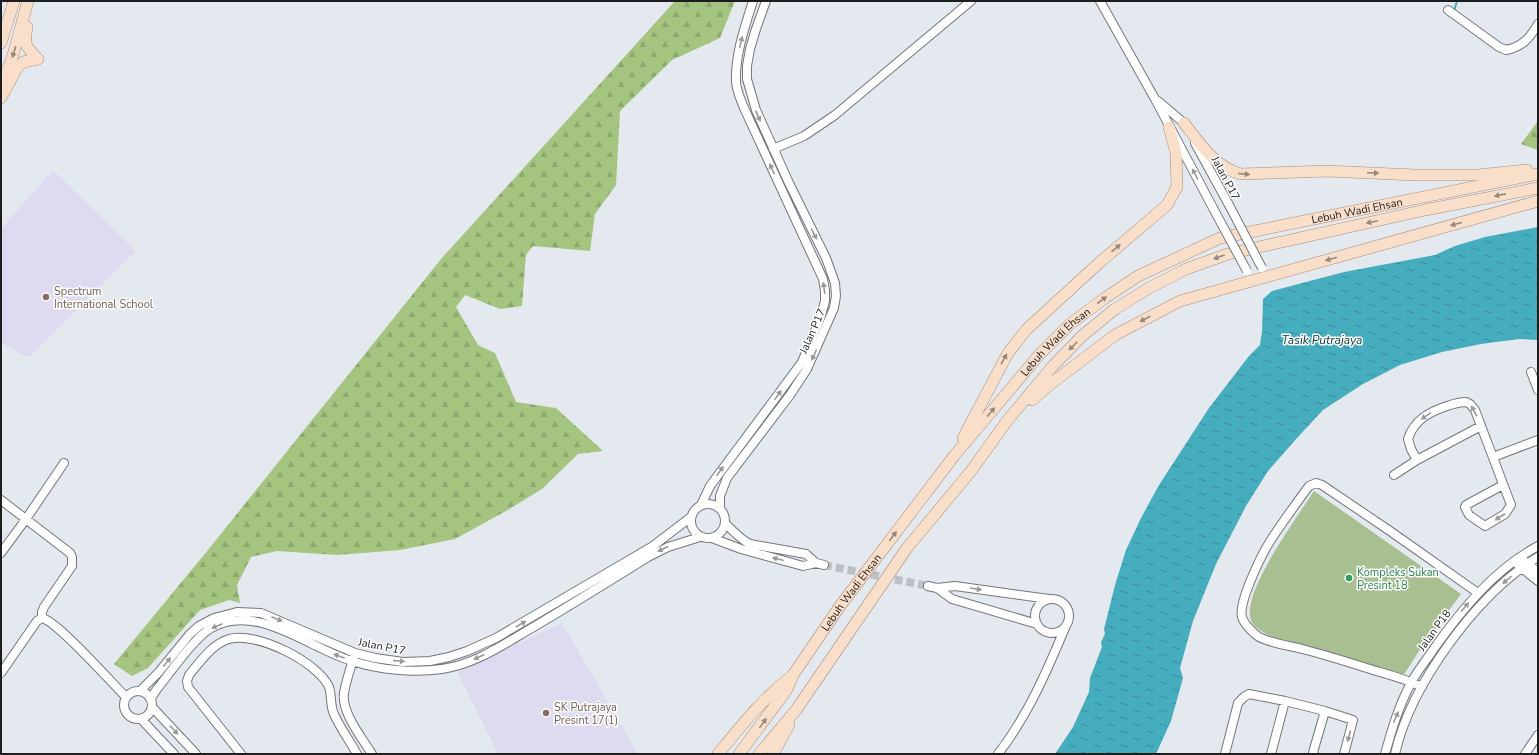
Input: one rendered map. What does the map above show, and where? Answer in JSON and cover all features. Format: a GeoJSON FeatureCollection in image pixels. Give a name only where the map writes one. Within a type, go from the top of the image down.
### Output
{"type":"FeatureCollection","features":[{"type":"Feature","properties":{"kind":"main road"},"geometry":{"type":"LineString","coordinates":[[1,43],[14,1]]}},
{"type":"Feature","properties":{"kind":"main road"},"geometry":{"type":"LineString","coordinates":[[1,88],[30,1]]}},
{"type":"Feature","properties":{"kind":"main road"},"geometry":{"type":"LineString","coordinates":[[1,98],[17,68],[23,62],[38,59],[28,49],[25,40],[30,1]]}},
{"type":"Feature","properties":{"kind":"main road"},"geometry":{"type":"LineString","coordinates":[[1184,123],[1207,153],[1232,172],[1241,174],[1327,171],[1415,175],[1478,175],[1538,169]]}},
{"type":"Feature","properties":{"kind":"main road"},"geometry":{"type":"LineString","coordinates":[[954,456],[1008,353],[1027,329],[1099,262],[1167,205],[1177,187],[1176,153],[1169,127]]}},
{"type":"Feature","properties":{"kind":"main road","name":"Lebuh Wadi Ehsan"},"geometry":{"type":"LineString","coordinates":[[739,754],[786,691],[793,675],[840,606],[954,456],[1039,355],[1070,324],[1105,298],[1138,276],[1220,238],[1538,174]]}},
{"type":"Feature","properties":{"kind":"main road","name":"Lebuh Wadi Ehsan"},"geometry":{"type":"LineString","coordinates":[[759,754],[796,710],[907,548],[970,471],[1007,421],[1052,367],[1082,336],[1115,309],[1149,288],[1186,269],[1228,254],[1426,210],[1538,188]]}},
{"type":"Feature","properties":{"kind":"main road"},"geometry":{"type":"LineString","coordinates":[[1007,421],[1048,386],[1115,335],[1180,301],[1538,201]]}},
{"type":"Feature","properties":{"kind":"main road"},"geometry":{"type":"LineString","coordinates":[[718,754],[750,714],[776,688],[793,675]]}},
{"type":"Feature","properties":{"kind":"main road"},"geometry":{"type":"LineString","coordinates":[[773,754],[784,736],[796,710]]}},
{"type":"Feature","properties":{"kind":"street","name":"Jalan P17"},"geometry":{"type":"LineString","coordinates":[[701,505],[710,486],[802,362],[820,319],[825,301],[826,291],[823,279],[744,108],[736,81],[744,28],[753,1]]}},
{"type":"Feature","properties":{"kind":"street","name":"Jalan P17"},"geometry":{"type":"LineString","coordinates":[[720,509],[720,496],[727,478],[801,379],[813,357],[834,308],[835,290],[831,270],[773,149],[756,110],[747,79],[747,66],[750,49],[766,1]]}},
{"type":"Feature","properties":{"kind":"street"},"geometry":{"type":"LineString","coordinates":[[773,149],[804,136],[835,115],[917,48],[971,1]]}},
{"type":"Feature","properties":{"kind":"street","name":"Jalan P17"},"geometry":{"type":"LineString","coordinates":[[1100,1],[1155,99],[1252,281]]}},
{"type":"Feature","properties":{"kind":"street"},"geometry":{"type":"LineString","coordinates":[[1448,10],[1499,47],[1506,50],[1521,46],[1538,24]]}},
{"type":"Feature","properties":{"kind":"street"},"geometry":{"type":"LineString","coordinates":[[736,81],[747,79]]}},
{"type":"Feature","properties":{"kind":"street","name":"Jalan P17"},"geometry":{"type":"LineString","coordinates":[[1155,99],[1184,123],[1268,277]]}},
{"type":"Feature","properties":{"kind":"street"},"geometry":{"type":"LineString","coordinates":[[1531,372],[1538,390]]}},
{"type":"Feature","properties":{"kind":"street"},"geometry":{"type":"LineString","coordinates":[[1417,460],[1409,442],[1409,436],[1422,417],[1433,411],[1466,402],[1473,407],[1481,426],[1511,505],[1505,514],[1485,526],[1466,512],[1466,505],[1503,484]]}},
{"type":"Feature","properties":{"kind":"street"},"geometry":{"type":"LineString","coordinates":[[1394,475],[1417,460],[1481,426]]}},
{"type":"Feature","properties":{"kind":"street"},"geometry":{"type":"LineString","coordinates":[[1493,457],[1538,440]]}},
{"type":"Feature","properties":{"kind":"street"},"geometry":{"type":"LineString","coordinates":[[1,553],[64,463]]}},
{"type":"Feature","properties":{"kind":"street"},"geometry":{"type":"LineString","coordinates":[[1422,687],[1411,682],[1263,638],[1252,631],[1246,625],[1242,616],[1244,599],[1268,544],[1309,486],[1316,483],[1322,485],[1390,531],[1478,593]]}},
{"type":"Feature","properties":{"kind":"street"},"geometry":{"type":"LineString","coordinates":[[1,500],[70,553],[72,557],[72,566],[44,607],[42,618]]}},
{"type":"Feature","properties":{"kind":"street"},"geometry":{"type":"LineString","coordinates":[[712,538],[721,533],[725,523],[724,516],[720,509],[713,505],[701,505],[695,510],[691,517],[692,528],[700,537],[712,538],[741,550],[803,566],[820,564],[806,554],[750,544],[740,538],[725,523]]}},
{"type":"Feature","properties":{"kind":"street","name":"Jalan P17"},"geometry":{"type":"LineString","coordinates":[[141,690],[158,673],[190,634],[207,621],[223,614],[248,612],[261,613],[355,653],[375,658],[403,662],[430,662],[449,657],[468,651],[496,638],[653,546],[691,517]]}},
{"type":"Feature","properties":{"kind":"street","name":"Jalan P17"},"geometry":{"type":"LineString","coordinates":[[152,703],[157,689],[204,633],[221,624],[247,620],[264,623],[333,654],[352,661],[377,667],[411,671],[441,669],[471,661],[490,652],[648,557],[668,547],[700,537]]}},
{"type":"Feature","properties":{"kind":"street","name":"Jalan P18"},"geometry":{"type":"LineString","coordinates":[[1385,754],[1393,723],[1411,682],[1448,629],[1478,593],[1517,560],[1538,546]]}},
{"type":"Feature","properties":{"kind":"street","name":"Jalan P18"},"geometry":{"type":"LineString","coordinates":[[1396,754],[1399,738],[1422,687],[1462,627],[1489,596],[1524,566],[1538,557]]}},
{"type":"Feature","properties":{"kind":"street"},"geometry":{"type":"LineString","coordinates":[[1517,560],[1538,580]]}},
{"type":"Feature","properties":{"kind":"street"},"geometry":{"type":"LineString","coordinates":[[1524,566],[1538,572]]}},
{"type":"Feature","properties":{"kind":"street"},"geometry":{"type":"LineString","coordinates":[[928,586],[937,588],[955,586],[1058,600],[1066,606],[1069,615],[1067,624],[1055,648],[1039,689],[1020,722],[998,754]]}},
{"type":"Feature","properties":{"kind":"street"},"geometry":{"type":"LineString","coordinates":[[937,588],[952,599],[1038,624]]}},
{"type":"Feature","properties":{"kind":"street"},"geometry":{"type":"LineString","coordinates":[[1049,599],[1040,604],[1036,614],[1038,624],[1052,639],[1055,648]]}},
{"type":"Feature","properties":{"kind":"street"},"geometry":{"type":"LineString","coordinates":[[1,673],[37,622],[42,618]]}},
{"type":"Feature","properties":{"kind":"street"},"geometry":{"type":"LineString","coordinates":[[42,618],[46,619],[66,635],[126,697]]}},
{"type":"Feature","properties":{"kind":"street"},"geometry":{"type":"LineString","coordinates":[[1044,631],[1053,633],[1065,628]]}},
{"type":"Feature","properties":{"kind":"street"},"geometry":{"type":"LineString","coordinates":[[241,754],[188,687],[187,681],[189,675],[214,647],[223,642],[239,638],[259,640],[300,658],[312,666],[329,687],[334,714],[357,754]]}},
{"type":"Feature","properties":{"kind":"street"},"geometry":{"type":"LineString","coordinates":[[355,653],[344,694],[344,704],[348,715],[372,754]]}},
{"type":"Feature","properties":{"kind":"street"},"geometry":{"type":"LineString","coordinates":[[152,703],[150,712],[141,719],[133,718],[126,712],[124,706],[126,697],[133,691],[141,690],[145,692],[152,703],[196,754]]}},
{"type":"Feature","properties":{"kind":"street"},"geometry":{"type":"LineString","coordinates":[[1225,754],[1238,703],[1249,694],[1325,710],[1353,720],[1344,754]]}},
{"type":"Feature","properties":{"kind":"street"},"geometry":{"type":"LineString","coordinates":[[1271,754],[1285,701]]}},
{"type":"Feature","properties":{"kind":"street"},"geometry":{"type":"LineString","coordinates":[[1314,754],[1314,749],[1325,710]]}},
{"type":"Feature","properties":{"kind":"street"},"geometry":{"type":"LineString","coordinates":[[141,719],[174,754]]}},
{"type":"Feature","properties":{"kind":"street"},"geometry":{"type":"LineString","coordinates":[[1525,754],[1538,735]]}},
{"type":"Feature","properties":{"kind":"shaded area","name":"Spectrum International School"},"geometry":{"type":"Polygon","coordinates":[[[53,170],[136,251],[29,358],[1,343],[1,229],[53,170]]]}},
{"type":"Feature","properties":{"kind":"shaded area","name":"SK Putrajaya Presint 17(1)"},"geometry":{"type":"Polygon","coordinates":[[[562,623],[638,754],[498,754],[457,672],[562,623]]]}},
{"type":"Feature","properties":{"kind":"green space"},"geometry":{"type":"Polygon","coordinates":[[[675,1],[735,1],[720,38],[672,60],[620,111],[616,185],[595,214],[590,251],[533,246],[526,255],[522,306],[500,309],[465,295],[456,307],[478,345],[495,353],[516,402],[556,408],[603,451],[578,454],[542,489],[455,539],[400,550],[337,555],[277,551],[251,557],[237,585],[240,603],[229,600],[200,610],[148,668],[132,676],[114,664],[208,550],[441,259],[675,1]]]}},
{"type":"Feature","properties":{"kind":"green space"},"geometry":{"type":"Polygon","coordinates":[[[1538,121],[1538,150],[1521,144],[1538,121]]]}},
{"type":"Feature","properties":{"kind":"green space","name":"Kompleks Sukan Presint 18"},"geometry":{"type":"Polygon","coordinates":[[[1314,491],[1461,594],[1421,648],[1403,676],[1275,638],[1258,629],[1251,620],[1250,608],[1254,592],[1262,574],[1284,536],[1314,491]]]}},
{"type":"Feature","properties":{"kind":"water","name":"Tasik Putrajaya"},"geometry":{"type":"Polygon","coordinates":[[[1538,227],[1538,340],[1519,339],[1481,344],[1442,352],[1400,365],[1363,384],[1323,410],[1268,471],[1246,506],[1216,564],[1193,621],[1180,668],[1183,678],[1171,721],[1156,754],[1055,754],[1073,727],[1089,692],[1090,678],[1102,647],[1101,642],[1105,634],[1104,629],[1115,585],[1126,550],[1159,485],[1209,408],[1249,356],[1260,345],[1263,299],[1272,291],[1344,272],[1435,255],[1455,246],[1485,237],[1538,227]]]}},
{"type":"Feature","properties":{"kind":"waterway"},"geometry":{"type":"LineString","coordinates":[[1454,11],[1457,1]]}},
{"type":"Feature","properties":{"kind":"tunnel"},"geometry":{"type":"LineString","coordinates":[[824,565],[928,586]]}},
{"type":"Feature","properties":{"kind":"place","name":"Spectrum International School"},"geometry":{"type":"Point","coordinates":[46,297]}},
{"type":"Feature","properties":{"kind":"place","name":"Kompleks Sukan Presint 18"},"geometry":{"type":"Point","coordinates":[1349,578]}},
{"type":"Feature","properties":{"kind":"place","name":"SK Putrajaya Presint 17(1)"},"geometry":{"type":"Point","coordinates":[546,713]}}]}
